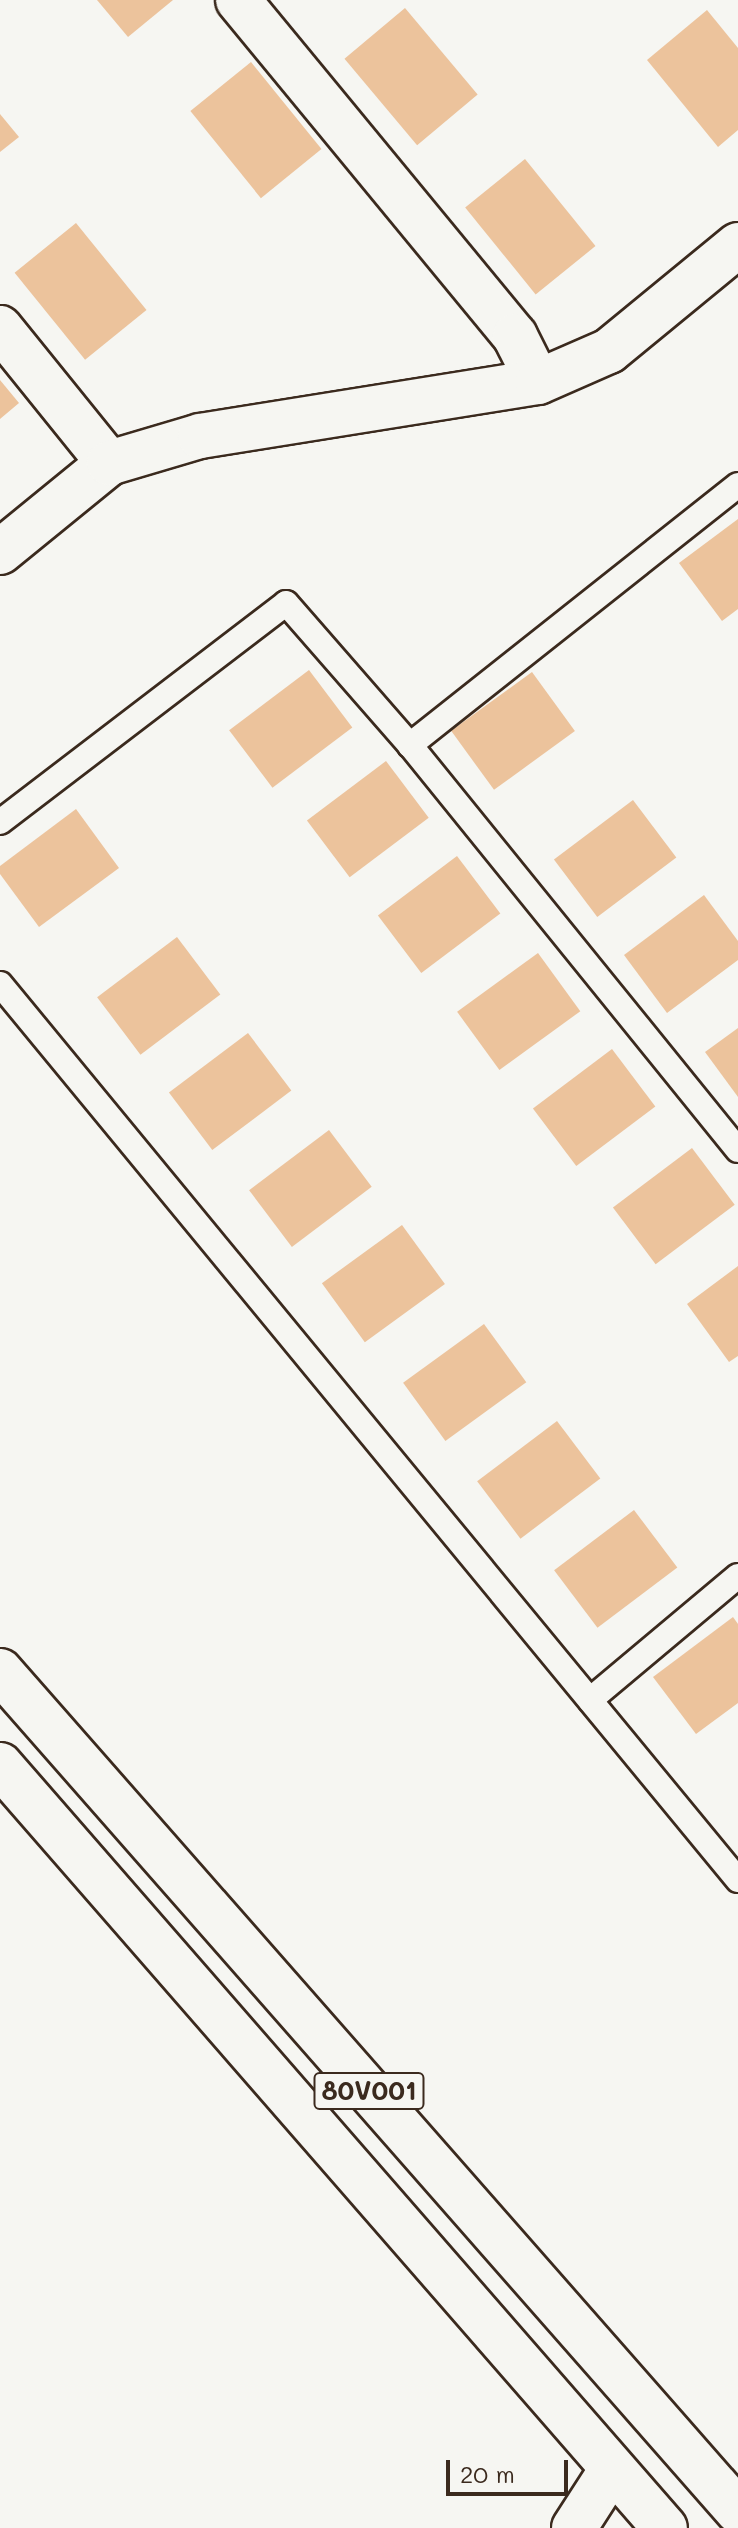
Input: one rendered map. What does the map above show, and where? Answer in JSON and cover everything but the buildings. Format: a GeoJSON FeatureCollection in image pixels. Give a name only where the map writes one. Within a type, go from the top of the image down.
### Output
{"type":"FeatureCollection","features":[{"type":"Feature","properties":{"kind":"main road"},"geometry":{"type":"LineString","coordinates":[[238,0],[515,336],[538,382]]}},
{"type":"Feature","properties":{"kind":"main road"},"geometry":{"type":"LineString","coordinates":[[0,552],[109,463],[200,436],[538,382],[609,351],[738,245]]}},
{"type":"Feature","properties":{"kind":"main road"},"geometry":{"type":"LineString","coordinates":[[0,328],[109,463]]}},
{"type":"Feature","properties":{"kind":"main road","name":"80V001"},"geometry":{"type":"LineString","coordinates":[[0,1671],[738,2511]]}},
{"type":"Feature","properties":{"kind":"main road","name":"80V001"},"geometry":{"type":"LineString","coordinates":[[4,1777],[665,2528]]}},
{"type":"Feature","properties":{"kind":"main road"},"geometry":{"type":"LineString","coordinates":[[574,2528],[612,2469]]}},
{"type":"Feature","properties":{"kind":"lane"},"geometry":{"type":"LineString","coordinates":[[410,745],[738,485]]}},
{"type":"Feature","properties":{"kind":"lane"},"geometry":{"type":"LineString","coordinates":[[0,822],[286,603],[410,745],[738,1150]]}},
{"type":"Feature","properties":{"kind":"lane"},"geometry":{"type":"LineString","coordinates":[[0,984],[738,1880]]}},
{"type":"Feature","properties":{"kind":"lane"},"geometry":{"type":"LineString","coordinates":[[590,1700],[738,1576]]}}]}
